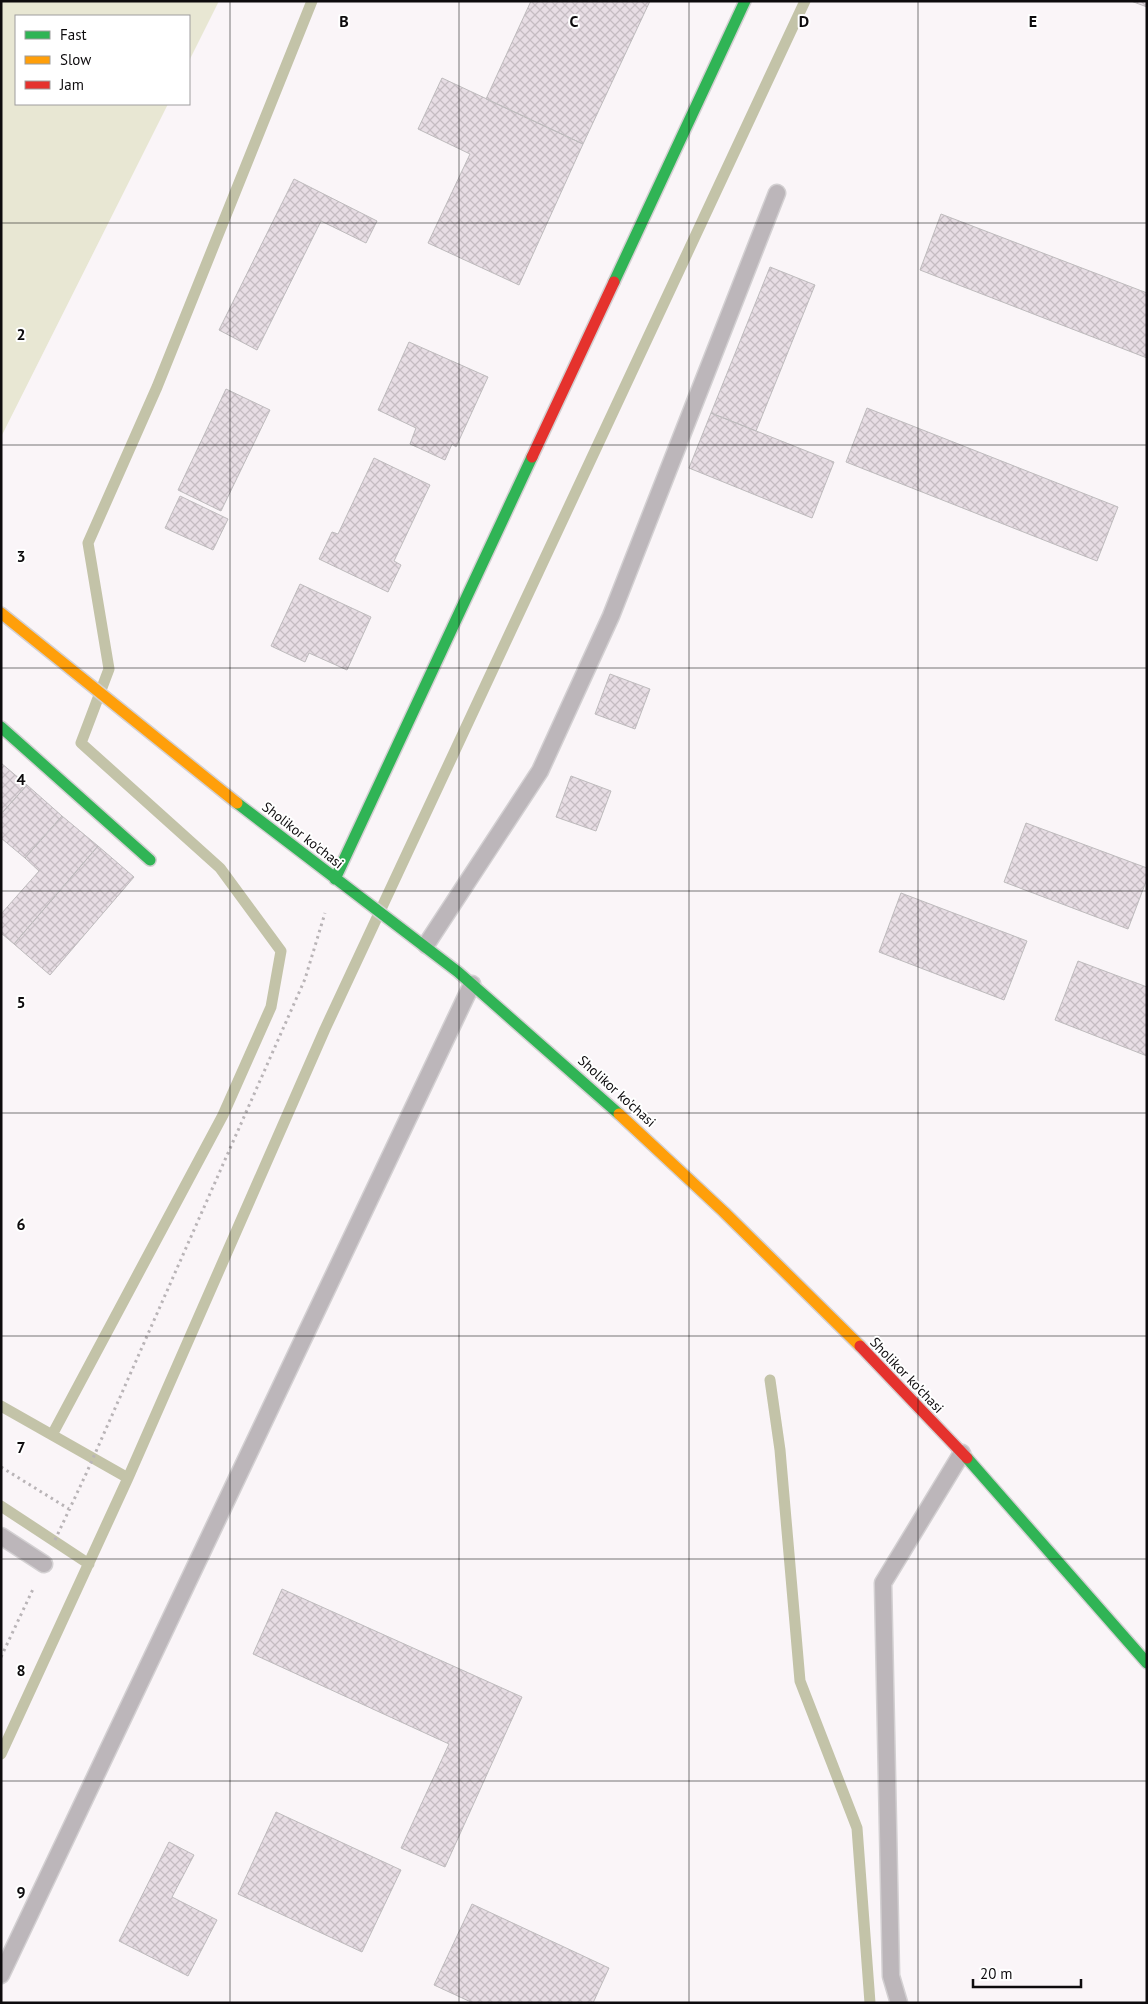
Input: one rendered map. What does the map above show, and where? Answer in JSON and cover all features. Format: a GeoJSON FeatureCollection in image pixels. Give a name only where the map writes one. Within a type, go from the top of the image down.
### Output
{"type":"FeatureCollection","features":[{"type":"Feature","properties":{"kind":"street"},"geometry":{"type":"LineString","coordinates":[[335,879],[744,1]]}},
{"type":"Feature","properties":{"kind":"street","name":"Sholikor ko'chasi"},"geometry":{"type":"LineString","coordinates":[[1,613],[114,705],[335,879],[426,945],[625,1118],[785,1270],[962,1452],[1147,1663]]}},
{"type":"Feature","properties":{"kind":"street"},"geometry":{"type":"LineString","coordinates":[[1,727],[150,860]]}},
{"type":"Feature","properties":{"kind":"lane"},"geometry":{"type":"LineString","coordinates":[[426,945],[544,763],[612,616],[777,193]]}},
{"type":"Feature","properties":{"kind":"lane"},"geometry":{"type":"LineString","coordinates":[[1,1975],[472,984]]}},
{"type":"Feature","properties":{"kind":"lane"},"geometry":{"type":"LineString","coordinates":[[899,2003],[891,1976],[883,1584],[962,1452]]}},
{"type":"Feature","properties":{"kind":"lane"},"geometry":{"type":"LineString","coordinates":[[1,1536],[44,1564]]}},
{"type":"Feature","properties":{"kind":"path"},"geometry":{"type":"LineString","coordinates":[[1,1657],[86,1474],[305,979],[335,879]]}},
{"type":"Feature","properties":{"kind":"path"},"geometry":{"type":"LineString","coordinates":[[1,1466],[69,1509]]}},
{"type":"Feature","properties":{"kind":"green space"},"geometry":{"type":"Polygon","coordinates":[[[1,1],[219,1],[190,59],[190,15],[15,15],[15,105],[167,105],[1,437],[1,1]]]}},
{"type":"Feature","properties":{"kind":"building"},"geometry":{"type":"Polygon","coordinates":[[[531,1],[650,1],[583,144],[486,99],[531,1]]]}},
{"type":"Feature","properties":{"kind":"building"},"geometry":{"type":"Polygon","coordinates":[[[1131,1],[1147,1],[1147,7],[1131,1]]]}},
{"type":"Feature","properties":{"kind":"building"},"geometry":{"type":"Polygon","coordinates":[[[442,78],[583,144],[519,285],[428,243],[470,154],[418,129],[442,78]]]}},
{"type":"Feature","properties":{"kind":"building"},"geometry":{"type":"Polygon","coordinates":[[[294,179],[377,221],[366,243],[321,221],[257,350],[219,330],[294,179]]]}},
{"type":"Feature","properties":{"kind":"building"},"geometry":{"type":"Polygon","coordinates":[[[941,214],[1147,293],[1147,358],[920,270],[941,214]]]}},
{"type":"Feature","properties":{"kind":"building"},"geometry":{"type":"Polygon","coordinates":[[[770,267],[815,285],[756,431],[711,413],[770,267]]]}},
{"type":"Feature","properties":{"kind":"building"},"geometry":{"type":"Polygon","coordinates":[[[409,342],[488,377],[456,447],[452,444],[445,460],[410,444],[416,428],[378,410],[409,342]]]}},
{"type":"Feature","properties":{"kind":"building"},"geometry":{"type":"Polygon","coordinates":[[[226,389],[270,410],[221,511],[178,490],[226,389]]]}},
{"type":"Feature","properties":{"kind":"building"},"geometry":{"type":"Polygon","coordinates":[[[867,408],[1118,507],[1097,561],[846,462],[867,408]]]}},
{"type":"Feature","properties":{"kind":"building"},"geometry":{"type":"Polygon","coordinates":[[[711,413],[834,462],[812,518],[689,468],[711,413]]]}},
{"type":"Feature","properties":{"kind":"building"},"geometry":{"type":"Polygon","coordinates":[[[374,458],[430,485],[394,561],[401,565],[388,592],[319,559],[332,532],[338,534],[374,458]]]}},
{"type":"Feature","properties":{"kind":"building"},"geometry":{"type":"Polygon","coordinates":[[[180,496],[228,519],[213,550],[165,528],[180,496]]]}},
{"type":"Feature","properties":{"kind":"building"},"geometry":{"type":"Polygon","coordinates":[[[300,584],[371,617],[347,670],[309,653],[305,662],[271,646],[300,584]]]}},
{"type":"Feature","properties":{"kind":"building"},"geometry":{"type":"Polygon","coordinates":[[[610,674],[650,689],[635,729],[595,714],[610,674]]]}},
{"type":"Feature","properties":{"kind":"building"},"geometry":{"type":"Polygon","coordinates":[[[1,763],[27,785],[1,814],[1,763]]]}},
{"type":"Feature","properties":{"kind":"building"},"geometry":{"type":"Polygon","coordinates":[[[571,776],[611,791],[596,831],[556,817],[571,776]]]}},
{"type":"Feature","properties":{"kind":"building"},"geometry":{"type":"Polygon","coordinates":[[[27,785],[62,816],[25,858],[1,838],[1,814],[27,785]]]}},
{"type":"Feature","properties":{"kind":"building"},"geometry":{"type":"Polygon","coordinates":[[[62,816],[98,846],[14,944],[1,933],[1,914],[39,871],[25,858],[62,816]]]}},
{"type":"Feature","properties":{"kind":"building"},"geometry":{"type":"Polygon","coordinates":[[[1026,823],[1147,868],[1147,879],[1128,929],[1004,882],[1026,823]]]}},
{"type":"Feature","properties":{"kind":"building"},"geometry":{"type":"Polygon","coordinates":[[[98,846],[134,877],[50,975],[14,944],[98,846]]]}},
{"type":"Feature","properties":{"kind":"building"},"geometry":{"type":"Polygon","coordinates":[[[901,893],[1027,941],[1004,1000],[879,952],[901,893]]]}},
{"type":"Feature","properties":{"kind":"building"},"geometry":{"type":"Polygon","coordinates":[[[1078,961],[1147,987],[1147,1056],[1055,1020],[1078,961]]]}},
{"type":"Feature","properties":{"kind":"building"},"geometry":{"type":"Polygon","coordinates":[[[282,1589],[522,1697],[445,1867],[401,1848],[449,1744],[253,1654],[282,1589]]]}},
{"type":"Feature","properties":{"kind":"building"},"geometry":{"type":"Polygon","coordinates":[[[276,1812],[401,1870],[362,1952],[238,1894],[276,1812]]]}},
{"type":"Feature","properties":{"kind":"building"},"geometry":{"type":"Polygon","coordinates":[[[169,1842],[194,1855],[172,1897],[217,1920],[188,1976],[119,1941],[169,1842]]]}},
{"type":"Feature","properties":{"kind":"building"},"geometry":{"type":"Polygon","coordinates":[[[472,1904],[609,1968],[593,2003],[473,2003],[434,1985],[472,1904]]]}},
{"type":"Feature","properties":{"kind":"waterway"},"geometry":{"type":"LineString","coordinates":[[52,1435],[223,1115],[271,1007],[281,951],[220,868],[81,743],[109,669],[88,543],[157,387],[312,1]]}},
{"type":"Feature","properties":{"kind":"waterway"},"geometry":{"type":"LineString","coordinates":[[1,1754],[128,1478],[325,1029],[805,1]]}},
{"type":"Feature","properties":{"kind":"waterway"},"geometry":{"type":"LineString","coordinates":[[770,1380],[780,1450],[800,1681],[857,1828],[870,2003]]}},
{"type":"Feature","properties":{"kind":"waterway"},"geometry":{"type":"LineString","coordinates":[[1,1406],[128,1478]]}},
{"type":"Feature","properties":{"kind":"waterway"},"geometry":{"type":"LineString","coordinates":[[1,1506],[89,1564]]}},
{"type":"Feature","properties":{"kind":"traffic: fast"},"geometry":{"type":"LineString","coordinates":[[614,282],[745,1]]}},
{"type":"Feature","properties":{"kind":"traffic: fast"},"geometry":{"type":"LineString","coordinates":[[335,879],[532,457]]}},
{"type":"Feature","properties":{"kind":"traffic: fast"},"geometry":{"type":"LineString","coordinates":[[1,727],[150,860]]}},
{"type":"Feature","properties":{"kind":"traffic: fast"},"geometry":{"type":"LineString","coordinates":[[237,803],[458,972],[619,1114]]}},
{"type":"Feature","properties":{"kind":"traffic: fast"},"geometry":{"type":"LineString","coordinates":[[967,1458],[1147,1663]]}},
{"type":"Feature","properties":{"kind":"traffic: slow"},"geometry":{"type":"LineString","coordinates":[[1,613],[237,803]]}},
{"type":"Feature","properties":{"kind":"traffic: slow"},"geometry":{"type":"LineString","coordinates":[[619,1114],[724,1212],[860,1346]]}},
{"type":"Feature","properties":{"kind":"traffic: jam"},"geometry":{"type":"LineString","coordinates":[[532,457],[614,282]]}},
{"type":"Feature","properties":{"kind":"traffic: jam"},"geometry":{"type":"LineString","coordinates":[[860,1346],[967,1458]]}}]}
